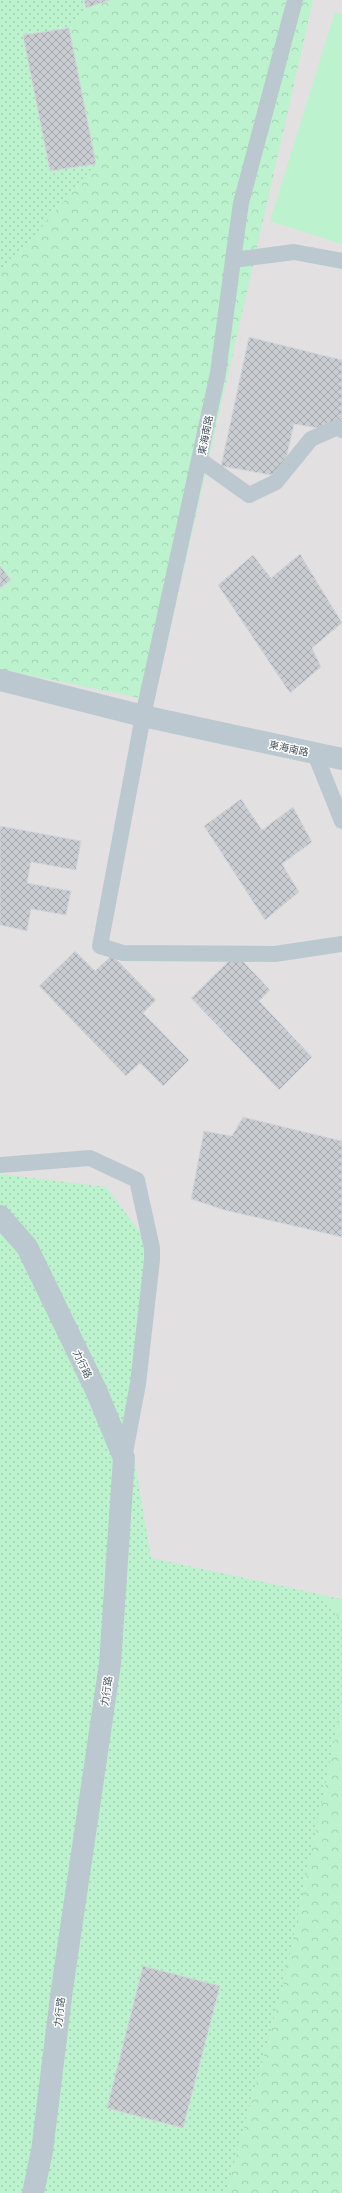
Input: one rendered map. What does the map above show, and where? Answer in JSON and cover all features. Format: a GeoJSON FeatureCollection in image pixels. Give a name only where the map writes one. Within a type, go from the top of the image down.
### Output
{"type":"FeatureCollection","features":[{"type":"Feature","properties":{"kind":"street","name":"東海南路"},"geometry":{"type":"LineString","coordinates":[[0,680],[143,716],[342,759]]}},
{"type":"Feature","properties":{"kind":"street","name":"力行路"},"geometry":{"type":"LineString","coordinates":[[0,1216],[27,1247],[96,1390],[124,1458],[110,1664],[62,1989],[42,2151],[33,2193]]}},
{"type":"Feature","properties":{"kind":"lane","name":"東海南路"},"geometry":{"type":"LineString","coordinates":[[143,716],[218,373],[241,203],[295,0]]}},
{"type":"Feature","properties":{"kind":"lane"},"geometry":{"type":"LineString","coordinates":[[233,260],[294,252],[342,261]]}},
{"type":"Feature","properties":{"kind":"lane"},"geometry":{"type":"LineString","coordinates":[[200,460],[249,495],[276,482],[310,439],[338,427],[342,430]]}},
{"type":"Feature","properties":{"kind":"lane"},"geometry":{"type":"LineString","coordinates":[[143,716],[100,946],[123,953],[275,954],[342,944]]}},
{"type":"Feature","properties":{"kind":"lane"},"geometry":{"type":"LineString","coordinates":[[315,754],[342,821]]}},
{"type":"Feature","properties":{"kind":"lane"},"geometry":{"type":"LineString","coordinates":[[0,1165],[90,1158],[137,1180],[152,1248],[152,1260],[138,1384],[124,1458]]}},
{"type":"Feature","properties":{"kind":"shaded area"},"geometry":{"type":"Polygon","coordinates":[[[0,0],[342,0],[342,2193],[0,2193],[0,0]]]}},
{"type":"Feature","properties":{"kind":"green space"},"geometry":{"type":"Polygon","coordinates":[[[0,0],[84,0],[86,8],[96,164],[0,275],[0,0]]]}},
{"type":"Feature","properties":{"kind":"green space"},"geometry":{"type":"Polygon","coordinates":[[[84,0],[313,0],[154,701],[0,669],[0,275],[96,164],[69,28],[86,8],[84,0]]]}},
{"type":"Feature","properties":{"kind":"green space"},"geometry":{"type":"Polygon","coordinates":[[[335,12],[342,14],[342,244],[270,221],[335,12]]]}},
{"type":"Feature","properties":{"kind":"green space"},"geometry":{"type":"Polygon","coordinates":[[[0,1174],[106,1187],[152,1248],[129,1428],[151,1558],[319,1594],[342,1621],[342,1707],[284,1982],[226,2193],[0,2193],[0,1174]]]}},
{"type":"Feature","properties":{"kind":"green space"},"geometry":{"type":"Polygon","coordinates":[[[319,1594],[342,1599],[342,1621],[319,1594]]]}},
{"type":"Feature","properties":{"kind":"green space"},"geometry":{"type":"Polygon","coordinates":[[[342,1707],[342,2193],[226,2193],[284,1982],[342,1707]]]}},
{"type":"Feature","properties":{"kind":"building"},"geometry":{"type":"Polygon","coordinates":[[[84,0],[110,0],[86,8],[84,0]]]}},
{"type":"Feature","properties":{"kind":"building"},"geometry":{"type":"Polygon","coordinates":[[[69,28],[96,164],[50,171],[23,35],[69,28]]]}},
{"type":"Feature","properties":{"kind":"building"},"geometry":{"type":"Polygon","coordinates":[[[249,337],[342,360],[342,432],[294,424],[282,477],[221,466],[249,337]]]}},
{"type":"Feature","properties":{"kind":"building"},"geometry":{"type":"Polygon","coordinates":[[[300,554],[342,623],[312,648],[321,667],[290,693],[218,585],[253,555],[271,578],[300,554]]]}},
{"type":"Feature","properties":{"kind":"building"},"geometry":{"type":"Polygon","coordinates":[[[0,566],[11,580],[0,588],[0,566]]]}},
{"type":"Feature","properties":{"kind":"building"},"geometry":{"type":"Polygon","coordinates":[[[241,799],[262,830],[293,807],[312,842],[282,864],[299,892],[265,920],[204,826],[241,799]]]}},
{"type":"Feature","properties":{"kind":"building"},"geometry":{"type":"Polygon","coordinates":[[[0,826],[81,841],[76,870],[31,862],[27,883],[71,891],[66,915],[31,909],[27,931],[0,925],[0,826]]]}},
{"type":"Feature","properties":{"kind":"building"},"geometry":{"type":"Polygon","coordinates":[[[75,951],[95,971],[112,955],[156,1000],[143,1013],[189,1060],[163,1086],[140,1063],[126,1076],[39,986],[75,951]]]}},
{"type":"Feature","properties":{"kind":"building"},"geometry":{"type":"Polygon","coordinates":[[[236,954],[270,990],[259,1001],[312,1057],[279,1090],[191,998],[236,954]]]}},
{"type":"Feature","properties":{"kind":"building"},"geometry":{"type":"Polygon","coordinates":[[[243,1117],[342,1141],[342,1237],[224,1210],[191,1199],[204,1131],[232,1136],[243,1117]]]}},
{"type":"Feature","properties":{"kind":"building"},"geometry":{"type":"Polygon","coordinates":[[[143,1966],[220,1986],[183,2128],[107,2108],[143,1966]]]}}]}
